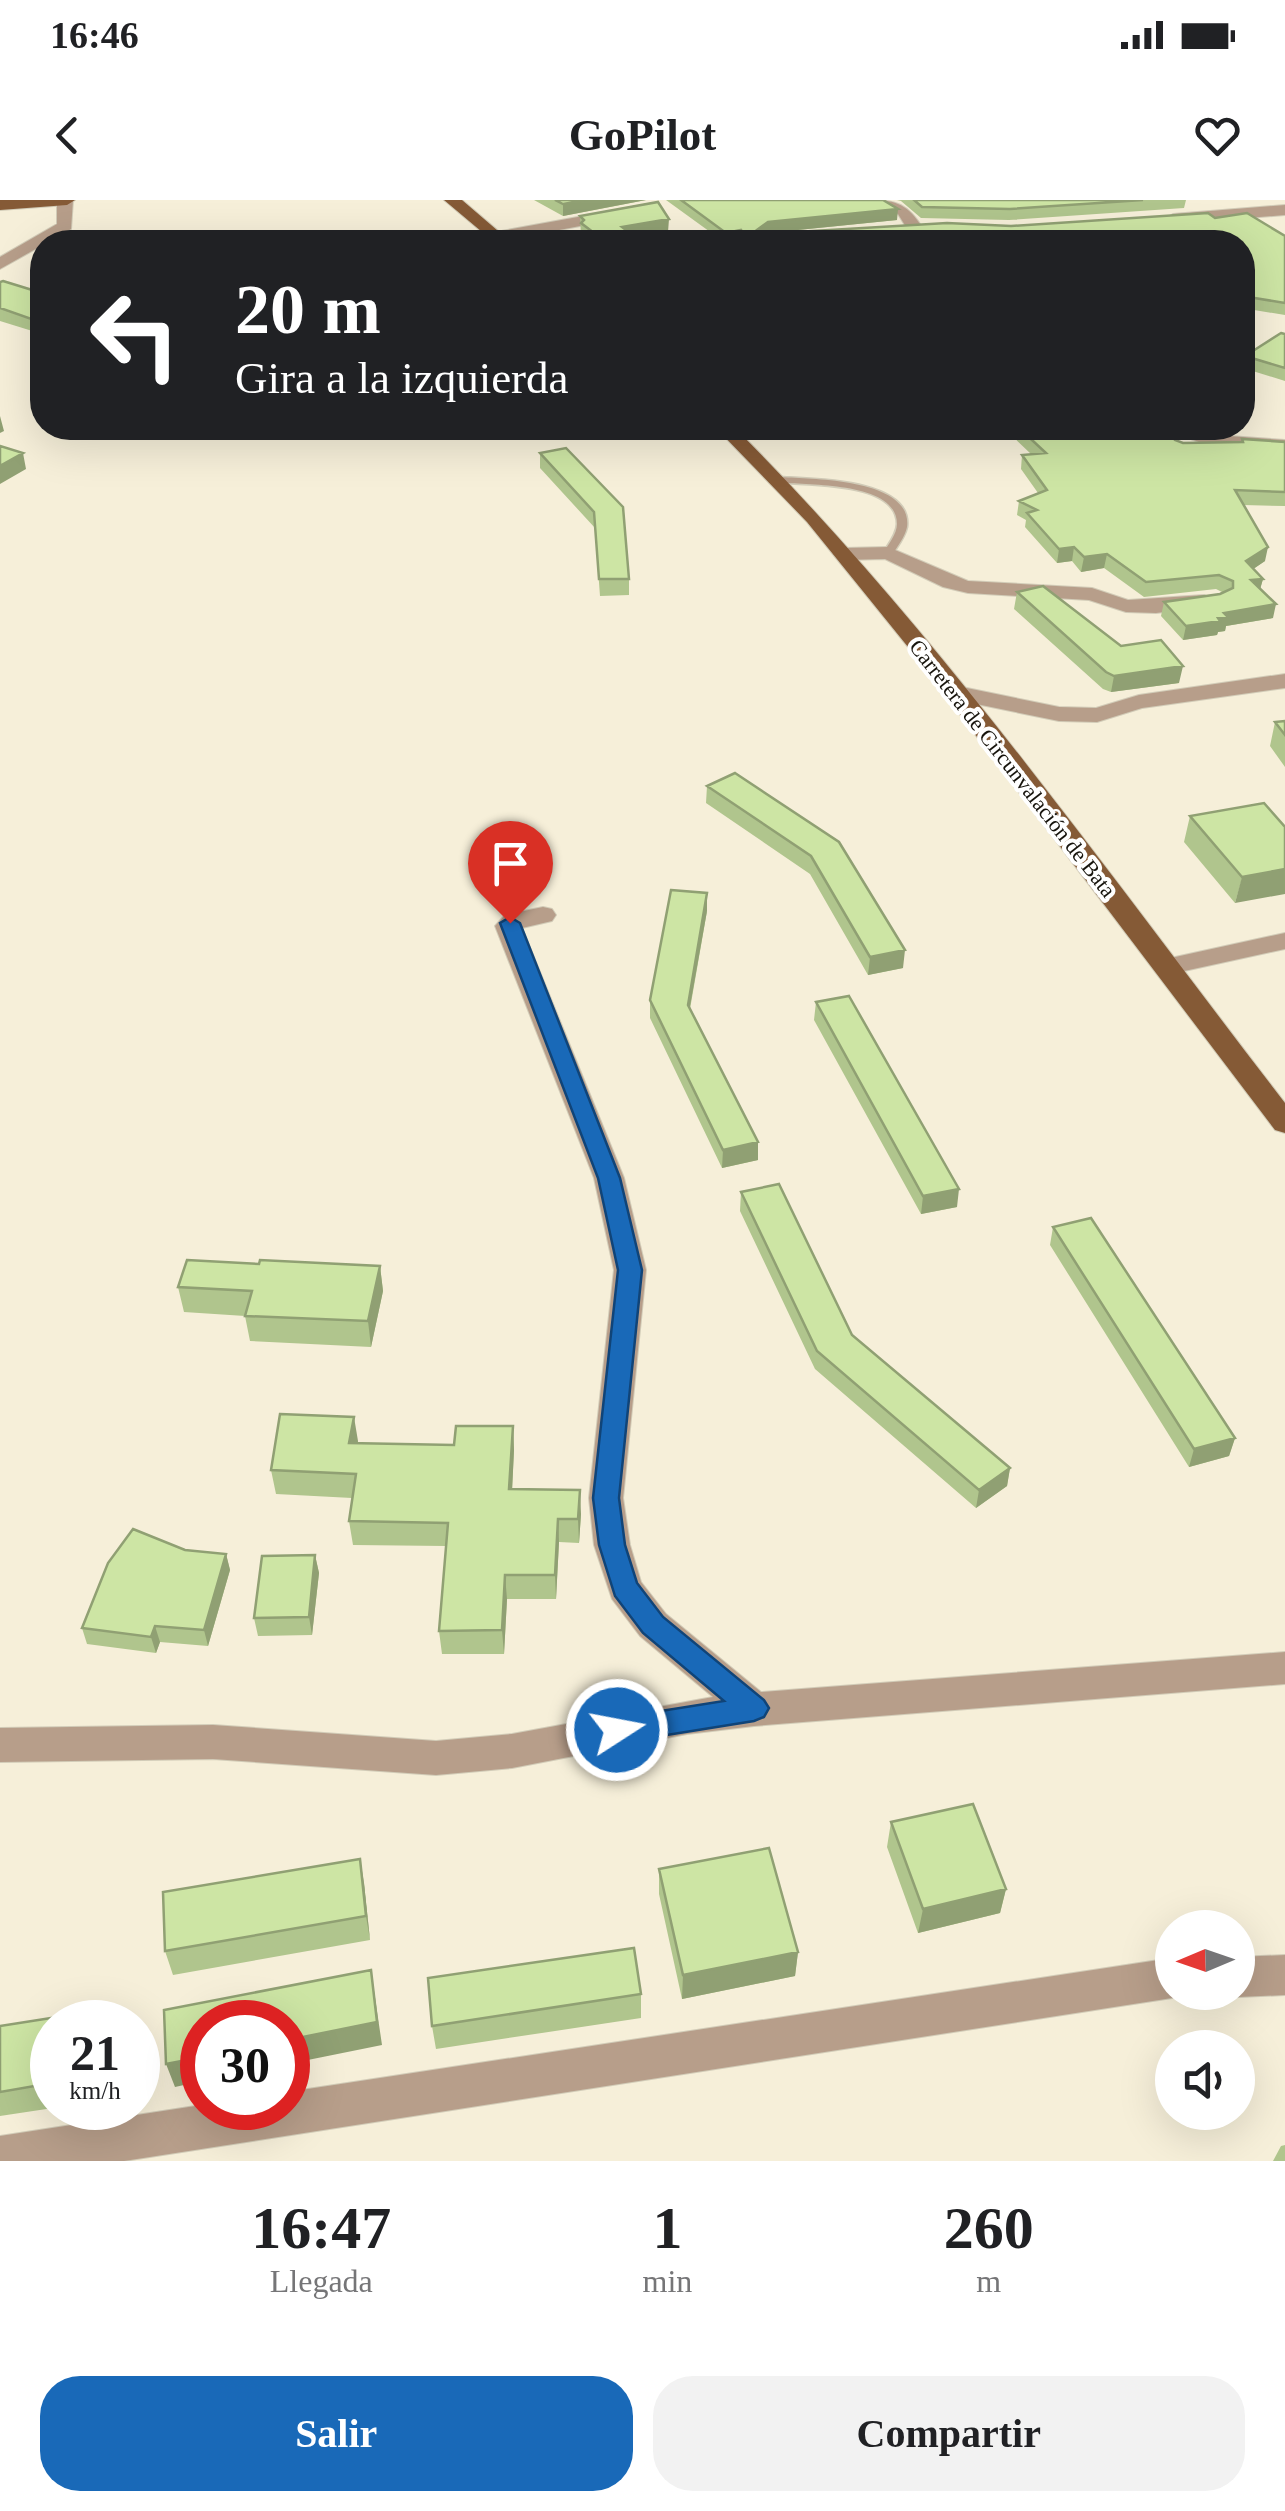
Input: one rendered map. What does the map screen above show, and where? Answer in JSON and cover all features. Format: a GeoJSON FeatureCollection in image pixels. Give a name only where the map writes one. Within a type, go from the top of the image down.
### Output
{"type":"FeatureCollection","features":[{"type":"Feature","properties":{"kind":"main road"},"geometry":{"type":"LineString","coordinates":[[0,204],[66,200]]}},
{"type":"Feature","properties":{"kind":"main road"},"geometry":{"type":"LineString","coordinates":[[452,200],[488,230]]}},
{"type":"Feature","properties":{"kind":"main road","name":"Carretera de Circunvalación de Bata"},"geometry":{"type":"LineString","coordinates":[[737,440],[779,480],[957,692],[1285,1123]]}},
{"type":"Feature","properties":{"kind":"street"},"geometry":{"type":"LineString","coordinates":[[66,200],[65,226],[69,230]]}},
{"type":"Feature","properties":{"kind":"street"},"geometry":{"type":"LineString","coordinates":[[879,200],[904,211],[922,227],[894,228]]}},
{"type":"Feature","properties":{"kind":"street"},"geometry":{"type":"LineString","coordinates":[[546,230],[638,210]]}},
{"type":"Feature","properties":{"kind":"street"},"geometry":{"type":"LineString","coordinates":[[1152,220],[1285,210]]}},
{"type":"Feature","properties":{"kind":"street"},"geometry":{"type":"LineString","coordinates":[[58,230],[65,226]]}},
{"type":"Feature","properties":{"kind":"street"},"geometry":{"type":"LineString","coordinates":[[0,264],[30,246]]}},
{"type":"Feature","properties":{"kind":"street"},"geometry":{"type":"LineString","coordinates":[[1209,440],[1285,446]]}},
{"type":"Feature","properties":{"kind":"street"},"geometry":{"type":"LineString","coordinates":[[843,554],[888,553],[950,583],[968,587],[1092,594],[1126,606],[1156,607],[1217,599]]}},
{"type":"Feature","properties":{"kind":"street"},"geometry":{"type":"LineString","coordinates":[[957,692],[1060,714],[1098,715],[1139,702],[1285,682]]}},
{"type":"Feature","properties":{"kind":"street"},"geometry":{"type":"LineString","coordinates":[[543,915],[514,920],[508,926],[609,1178],[630,1270],[606,1498],[612,1545],[625,1588],[653,1625],[754,1708]]}},
{"type":"Feature","properties":{"kind":"street"},"geometry":{"type":"LineString","coordinates":[[1166,967],[1285,941]]}},
{"type":"Feature","properties":{"kind":"street"},"geometry":{"type":"LineString","coordinates":[[0,1744],[213,1742],[436,1758],[512,1751],[754,1708],[1285,1668]]}},
{"type":"Feature","properties":{"kind":"street"},"geometry":{"type":"LineString","coordinates":[[1255,1976],[1285,1975]]}},
{"type":"Feature","properties":{"kind":"street"},"geometry":{"type":"LineString","coordinates":[[0,2158],[1155,1981]]}},
{"type":"Feature","properties":{"kind":"lane"},"geometry":{"type":"LineString","coordinates":[[779,480],[883,493],[899,508],[902,528],[888,553]]}},
{"type":"Feature","properties":{"kind":"building"},"geometry":{"type":"Polygon","coordinates":[[[555,200],[587,200],[563,204],[555,200]]]}},
{"type":"Feature","properties":{"kind":"building"},"geometry":{"type":"Polygon","coordinates":[[[681,200],[883,200],[898,209],[768,222],[757,230],[722,230],[681,200]]]}},
{"type":"Feature","properties":{"kind":"building"},"geometry":{"type":"Polygon","coordinates":[[[914,200],[1143,200],[1010,209],[922,207],[914,200]]]}},
{"type":"Feature","properties":{"kind":"building"},"geometry":{"type":"Polygon","coordinates":[[[658,202],[669,219],[622,227],[626,230],[590,230],[581,223],[584,220],[580,216],[658,202]]]}},
{"type":"Feature","properties":{"kind":"building"},"geometry":{"type":"Polygon","coordinates":[[[1208,213],[1215,218],[1247,213],[1285,236],[1285,303],[1255,298],[1255,230],[829,230],[947,223],[1011,226],[1208,213]]]}},
{"type":"Feature","properties":{"kind":"building"},"geometry":{"type":"Polygon","coordinates":[[[0,282],[30,289],[30,319],[0,308],[0,282]]]}},
{"type":"Feature","properties":{"kind":"building"},"geometry":{"type":"Polygon","coordinates":[[[1285,334],[1285,368],[1255,359],[1255,350],[1285,334]]]}},
{"type":"Feature","properties":{"kind":"building"},"geometry":{"type":"Polygon","coordinates":[[[1032,440],[1285,442],[1285,492],[1235,490],[1268,547],[1246,561],[1263,579],[1251,580],[1276,604],[1224,613],[1228,617],[1218,618],[1220,621],[1186,626],[1164,602],[1220,594],[1233,588],[1233,581],[1219,575],[1146,582],[1107,554],[1084,557],[1074,547],[1059,549],[1027,513],[1037,510],[1019,501],[1047,490],[1022,455],[1046,453],[1032,440]]]}},
{"type":"Feature","properties":{"kind":"building"},"geometry":{"type":"Polygon","coordinates":[[[0,446],[23,453],[0,466],[0,446]]]}},
{"type":"Feature","properties":{"kind":"building"},"geometry":{"type":"Polygon","coordinates":[[[566,448],[623,507],[629,579],[599,579],[594,512],[540,453],[566,448]]]}},
{"type":"Feature","properties":{"kind":"building"},"geometry":{"type":"Polygon","coordinates":[[[1043,586],[1121,646],[1161,640],[1183,666],[1114,676],[1106,672],[1017,592],[1043,586]]]}},
{"type":"Feature","properties":{"kind":"building"},"geometry":{"type":"Polygon","coordinates":[[[1285,721],[1285,735],[1275,722],[1285,721]]]}},
{"type":"Feature","properties":{"kind":"building"},"geometry":{"type":"Polygon","coordinates":[[[735,773],[839,842],[905,950],[870,957],[811,856],[707,786],[735,773]]]}},
{"type":"Feature","properties":{"kind":"building"},"geometry":{"type":"Polygon","coordinates":[[[1264,803],[1285,827],[1285,869],[1242,877],[1190,816],[1264,803]]]}},
{"type":"Feature","properties":{"kind":"building"},"geometry":{"type":"Polygon","coordinates":[[[671,890],[707,893],[688,1005],[758,1142],[723,1150],[650,1000],[671,890]]]}},
{"type":"Feature","properties":{"kind":"building"},"geometry":{"type":"Polygon","coordinates":[[[849,996],[959,1189],[923,1196],[816,1002],[849,996]]]}},
{"type":"Feature","properties":{"kind":"building"},"geometry":{"type":"Polygon","coordinates":[[[779,1184],[852,1335],[1010,1468],[979,1490],[817,1351],[741,1192],[779,1184]]]}},
{"type":"Feature","properties":{"kind":"building"},"geometry":{"type":"Polygon","coordinates":[[[1091,1218],[1235,1438],[1194,1449],[1053,1227],[1091,1218]]]}},
{"type":"Feature","properties":{"kind":"building"},"geometry":{"type":"Polygon","coordinates":[[[187,1260],[380,1266],[368,1321],[245,1316],[252,1291],[178,1287],[187,1260]]]}},
{"type":"Feature","properties":{"kind":"building"},"geometry":{"type":"Polygon","coordinates":[[[280,1414],[354,1417],[349,1443],[454,1445],[456,1426],[513,1426],[509,1489],[580,1490],[578,1519],[558,1519],[555,1575],[505,1575],[502,1630],[439,1631],[448,1523],[349,1521],[356,1474],[271,1470],[280,1414]]]}},
{"type":"Feature","properties":{"kind":"building"},"geometry":{"type":"Polygon","coordinates":[[[133,1529],[185,1550],[226,1554],[204,1630],[155,1626],[151,1637],[82,1628],[108,1563],[133,1529]]]}},
{"type":"Feature","properties":{"kind":"building"},"geometry":{"type":"Polygon","coordinates":[[[315,1555],[309,1617],[254,1618],[262,1556],[315,1555]]]}},
{"type":"Feature","properties":{"kind":"building"},"geometry":{"type":"Polygon","coordinates":[[[973,1804],[1006,1889],[923,1909],[891,1822],[973,1804]]]}},
{"type":"Feature","properties":{"kind":"building"},"geometry":{"type":"Polygon","coordinates":[[[769,1848],[798,1952],[683,1975],[659,1869],[769,1848]]]}},
{"type":"Feature","properties":{"kind":"building"},"geometry":{"type":"Polygon","coordinates":[[[360,1859],[366,1916],[165,1951],[163,1892],[360,1859]]]}},
{"type":"Feature","properties":{"kind":"building"},"geometry":{"type":"Polygon","coordinates":[[[634,1948],[641,1994],[432,2026],[428,1978],[634,1948]]]}},
{"type":"Feature","properties":{"kind":"building"},"geometry":{"type":"Polygon","coordinates":[[[371,1970],[377,2022],[310,2036],[310,2000],[216,2000],[371,1970]]]}},
{"type":"Feature","properties":{"kind":"building"},"geometry":{"type":"Polygon","coordinates":[[[180,2007],[180,2061],[166,2064],[164,2010],[180,2007]]]}},
{"type":"Feature","properties":{"kind":"building"},"geometry":{"type":"Polygon","coordinates":[[[30,2021],[30,2087],[0,2092],[0,2026],[30,2021]]]}},
{"type":"Feature","properties":{"kind":"route"},"geometry":{"type":"LineString","coordinates":[[510,923],[609,1178],[623,1228],[630,1270],[606,1498],[612,1545],[625,1588],[653,1625],[754,1708],[617,1730]]}}]}
